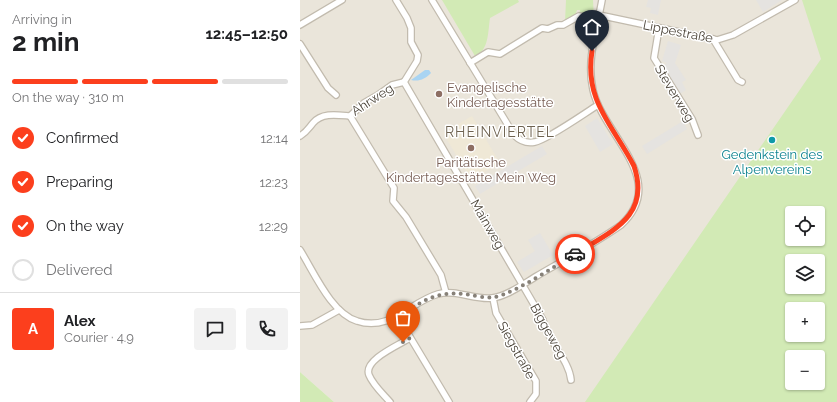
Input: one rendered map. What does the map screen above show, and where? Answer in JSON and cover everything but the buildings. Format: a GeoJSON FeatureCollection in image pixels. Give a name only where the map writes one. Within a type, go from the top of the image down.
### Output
{"type":"FeatureCollection","features":[{"type":"Feature","properties":{"kind":"street"},"geometry":{"type":"LineString","coordinates":[[300,25],[342,0]]}},
{"type":"Feature","properties":{"kind":"street"},"geometry":{"type":"LineString","coordinates":[[396,0],[407,18],[411,28],[412,42],[418,55],[417,61],[404,82]]}},
{"type":"Feature","properties":{"kind":"street"},"geometry":{"type":"LineString","coordinates":[[432,0],[514,135],[522,141],[531,143],[539,141],[598,105]]}},
{"type":"Feature","properties":{"kind":"street"},"geometry":{"type":"LineString","coordinates":[[300,250],[331,300],[339,310],[353,319],[368,323],[377,323],[398,317],[430,297],[446,293],[493,298],[504,294],[616,228],[628,217],[636,204],[638,185],[634,166],[598,105],[593,88],[590,68],[602,0]]}},
{"type":"Feature","properties":{"kind":"street","name":"Lippestraße"},"geometry":{"type":"LineString","coordinates":[[470,62],[490,51],[500,54],[542,28],[548,29],[557,25],[563,25],[579,16],[592,19],[599,15],[713,39],[722,39],[733,36],[795,0]]}},
{"type":"Feature","properties":{"kind":"street","name":"Steverweg"},"geometry":{"type":"LineString","coordinates":[[660,28],[654,58],[692,119],[698,135]]}},
{"type":"Feature","properties":{"kind":"street"},"geometry":{"type":"LineString","coordinates":[[713,39],[738,80],[742,82]]}},
{"type":"Feature","properties":{"kind":"street"},"geometry":{"type":"LineString","coordinates":[[300,44],[328,88],[336,95]]}},
{"type":"Feature","properties":{"kind":"street","name":"Ahrweg"},"geometry":{"type":"LineString","coordinates":[[300,136],[309,131],[312,124],[320,117],[340,114],[350,116],[364,102],[378,96],[392,85],[404,82]]}},
{"type":"Feature","properties":{"kind":"street","name":"Mainweg"},"geometry":{"type":"LineString","coordinates":[[404,82],[523,284]]}},
{"type":"Feature","properties":{"kind":"street"},"geometry":{"type":"LineString","coordinates":[[350,116],[394,188],[393,201],[406,217],[441,276],[446,293]]}},
{"type":"Feature","properties":{"kind":"street","name":"Biggeweg"},"geometry":{"type":"LineString","coordinates":[[523,284],[544,320],[545,328],[557,350],[569,366],[571,380]]}},
{"type":"Feature","properties":{"kind":"street","name":"Siegstraße"},"geometry":{"type":"LineString","coordinates":[[493,298],[496,313],[536,381],[536,394],[530,402]]}},
{"type":"Feature","properties":{"kind":"street"},"geometry":{"type":"LineString","coordinates":[[300,326],[312,325],[339,310]]}},
{"type":"Feature","properties":{"kind":"street"},"geometry":{"type":"LineString","coordinates":[[398,317],[449,402]]}},
{"type":"Feature","properties":{"kind":"street"},"geometry":{"type":"LineString","coordinates":[[390,402],[371,379],[368,373],[368,368],[376,359],[410,338]]}},
{"type":"Feature","properties":{"kind":"shaded area"},"geometry":{"type":"Polygon","coordinates":[[[300,0],[837,0],[837,87],[586,402],[334,402],[300,372],[300,0]]]}},
{"type":"Feature","properties":{"kind":"shaded area"},"geometry":{"type":"Polygon","coordinates":[[[648,0],[661,0],[658,15],[650,13],[651,8],[646,7],[648,0]]]}},
{"type":"Feature","properties":{"kind":"shaded area"},"geometry":{"type":"Polygon","coordinates":[[[756,0],[782,0],[763,12],[756,0]]]}},
{"type":"Feature","properties":{"kind":"shaded area"},"geometry":{"type":"Polygon","coordinates":[[[668,41],[681,45],[675,63],[686,80],[682,82],[686,90],[678,95],[662,67],[667,63],[662,61],[668,41]]]}},
{"type":"Feature","properties":{"kind":"shaded area","name":"Paritätische Kindertagesstätte Mein Weg"},"geometry":{"type":"Polygon","coordinates":[[[472,116],[500,163],[471,180],[443,133],[472,116]]]}},
{"type":"Feature","properties":{"kind":"shaded area"},"geometry":{"type":"Polygon","coordinates":[[[597,118],[613,144],[600,152],[585,126],[597,118]]]}},
{"type":"Feature","properties":{"kind":"shaded area"},"geometry":{"type":"Polygon","coordinates":[[[683,121],[687,129],[647,154],[642,146],[683,121]]]}},
{"type":"Feature","properties":{"kind":"shaded area"},"geometry":{"type":"Polygon","coordinates":[[[542,146],[547,154],[480,194],[475,186],[542,146]]]}},
{"type":"Feature","properties":{"kind":"shaded area"},"geometry":{"type":"Polygon","coordinates":[[[540,233],[553,255],[524,272],[517,262],[535,251],[528,240],[540,233]]]}},
{"type":"Feature","properties":{"kind":"green space"},"geometry":{"type":"Polygon","coordinates":[[[442,0],[518,0],[519,2],[490,18],[487,40],[483,50],[475,56],[442,0]]]}},
{"type":"Feature","properties":{"kind":"green space"},"geometry":{"type":"Polygon","coordinates":[[[566,0],[593,0],[594,19],[579,16],[580,10],[577,10],[575,16],[565,22],[566,0]]]}},
{"type":"Feature","properties":{"kind":"green space"},"geometry":{"type":"Polygon","coordinates":[[[802,0],[837,0],[837,402],[585,402],[821,59],[802,0]]]}},
{"type":"Feature","properties":{"kind":"green space"},"geometry":{"type":"Polygon","coordinates":[[[300,372],[334,402],[300,402],[300,372]]]}},
{"type":"Feature","properties":{"kind":"water"},"geometry":{"type":"Polygon","coordinates":[[[425,70],[429,70],[431,73],[422,80],[411,80],[425,70]]]}},
{"type":"Feature","properties":{"kind":"way so far"},"geometry":{"type":"LineString","coordinates":[[403,342],[410,338],[398,317],[430,297],[442,293],[451,293],[493,298],[517,288],[575,254]]}},
{"type":"Feature","properties":{"kind":"place","name":"Evangelische Kindertagesstätte"},"geometry":{"type":"Point","coordinates":[439,94]}},
{"type":"Feature","properties":{"kind":"place","name":"Gedenkstein des Alpenvereins"},"geometry":{"type":"Point","coordinates":[772,140]}},
{"type":"Feature","properties":{"kind":"place","name":"Paritätische Kindertagesstätte Mein Weg"},"geometry":{"type":"Point","coordinates":[471,148]}},
{"type":"Feature","properties":{"kind":"district","name":"RHEINVIERTEL"},"geometry":{"type":"Point","coordinates":[500,132]}},
{"type":"Feature","properties":{"kind":"route"},"geometry":{"type":"LineString","coordinates":[[575,254],[625,221],[638,199],[637,176],[634,166],[598,105],[595,97],[590,68],[592,51]]}}]}
